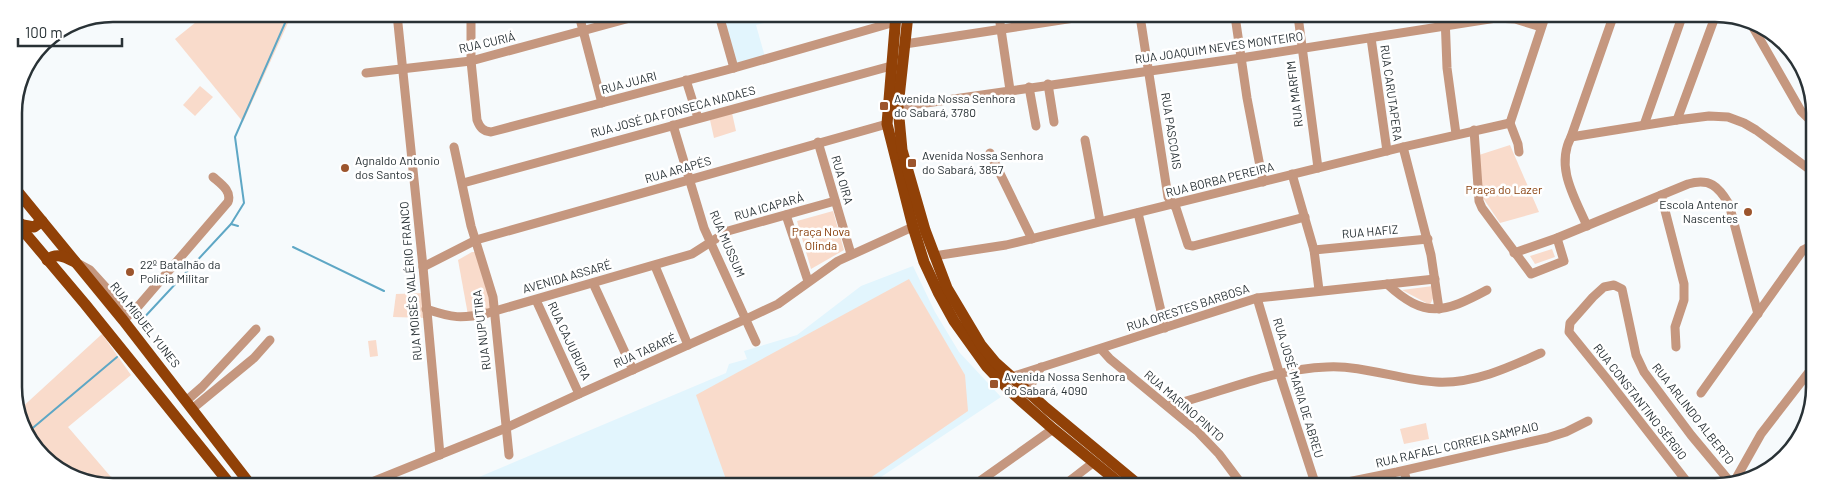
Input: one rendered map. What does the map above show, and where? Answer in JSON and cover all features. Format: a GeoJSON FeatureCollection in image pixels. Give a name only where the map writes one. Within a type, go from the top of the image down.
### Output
{"type":"FeatureCollection","features":[{"type":"Feature","properties":{"kind":"main road"},"geometry":{"type":"LineString","coordinates":[[896,22],[887,124],[918,225],[934,256],[947,288],[981,345],[1011,377],[1131,478]]}},
{"type":"Feature","properties":{"kind":"main road"},"geometry":{"type":"LineString","coordinates":[[907,22],[898,107],[902,150],[924,262],[938,292],[971,347],[987,367],[1010,391],[1053,429],[1113,478]]}},
{"type":"Feature","properties":{"kind":"main road","name":"RUA MIGUEL YUNES"},"geometry":{"type":"LineString","coordinates":[[23,198],[79,264],[129,315],[189,405],[246,479]]}},
{"type":"Feature","properties":{"kind":"main road"},"geometry":{"type":"LineString","coordinates":[[23,225],[34,227],[42,221]]}},
{"type":"Feature","properties":{"kind":"main road"},"geometry":{"type":"LineString","coordinates":[[23,230],[85,304],[226,479]]}},
{"type":"Feature","properties":{"kind":"main road"},"geometry":{"type":"LineString","coordinates":[[47,260],[55,255],[60,255],[79,264]]}},
{"type":"Feature","properties":{"kind":"street","name":"RUA MOISÉS VALÉRIO FRANCO"},"geometry":{"type":"LineString","coordinates":[[398,22],[440,455]]}},
{"type":"Feature","properties":{"kind":"street","name":"RUA JUARI"},"geometry":{"type":"LineString","coordinates":[[471,22],[471,61],[477,120],[480,127],[485,131],[498,131],[602,104],[734,68],[886,22]]}},
{"type":"Feature","properties":{"kind":"street"},"geometry":{"type":"LineString","coordinates":[[581,22],[602,104]]}},
{"type":"Feature","properties":{"kind":"street","name":"RUA CURIÁ"},"geometry":{"type":"LineString","coordinates":[[366,73],[471,61],[616,22]]}},
{"type":"Feature","properties":{"kind":"street"},"geometry":{"type":"LineString","coordinates":[[721,22],[734,68]]}},
{"type":"Feature","properties":{"kind":"street"},"geometry":{"type":"LineString","coordinates":[[1000,22],[1010,90]]}},
{"type":"Feature","properties":{"kind":"street"},"geometry":{"type":"LineString","coordinates":[[905,44],[1047,22]]}},
{"type":"Feature","properties":{"kind":"street","name":"RUA PASCOAIS"},"geometry":{"type":"LineString","coordinates":[[1141,22],[1168,197],[1176,208],[1186,243],[1190,246],[1305,217]]}},
{"type":"Feature","properties":{"kind":"street"},"geometry":{"type":"LineString","coordinates":[[1236,22],[1262,182]]}},
{"type":"Feature","properties":{"kind":"street","name":"RUA MARFIM"},"geometry":{"type":"LineString","coordinates":[[1299,22],[1318,168]]}},
{"type":"Feature","properties":{"kind":"street","name":"RUA JOAQUIM NEVES MONTEIRO"},"geometry":{"type":"LineString","coordinates":[[898,107],[1302,49],[1371,38],[1441,22]]}},
{"type":"Feature","properties":{"kind":"street"},"geometry":{"type":"LineString","coordinates":[[1445,22],[1447,68],[1456,134]]}},
{"type":"Feature","properties":{"kind":"street","name":"RUA JOAQUIM NEVES MONTEIRO"},"geometry":{"type":"LineString","coordinates":[[1524,22],[1541,27]]}},
{"type":"Feature","properties":{"kind":"street"},"geometry":{"type":"LineString","coordinates":[[1519,152],[1510,123],[1543,22]]}},
{"type":"Feature","properties":{"kind":"street"},"geometry":{"type":"LineString","coordinates":[[1587,226],[1568,181],[1565,170],[1565,151],[1611,22]]}},
{"type":"Feature","properties":{"kind":"street"},"geometry":{"type":"LineString","coordinates":[[1644,125],[1680,22]]}},
{"type":"Feature","properties":{"kind":"street"},"geometry":{"type":"LineString","coordinates":[[1677,120],[1712,22]]}},
{"type":"Feature","properties":{"kind":"street"},"geometry":{"type":"LineString","coordinates":[[1756,32],[1801,111],[1806,116]]}},
{"type":"Feature","properties":{"kind":"street","name":"RUA CARUTAPERA"},"geometry":{"type":"LineString","coordinates":[[1371,38],[1387,151]]}},
{"type":"Feature","properties":{"kind":"street","name":"RUA JOSÉ DA FONSECA NADAES"},"geometry":{"type":"LineString","coordinates":[[463,183],[891,66]]}},
{"type":"Feature","properties":{"kind":"street"},"geometry":{"type":"LineString","coordinates":[[686,80],[698,118]]}},
{"type":"Feature","properties":{"kind":"street"},"geometry":{"type":"LineString","coordinates":[[1048,84],[1054,122]]}},
{"type":"Feature","properties":{"kind":"street"},"geometry":{"type":"LineString","coordinates":[[1029,88],[1036,126]]}},
{"type":"Feature","properties":{"kind":"street"},"geometry":{"type":"LineString","coordinates":[[1571,137],[1677,120],[1709,116],[1728,117],[1756,130],[1806,167]]}},
{"type":"Feature","properties":{"kind":"street","name":"RUA BORBA PEREIRA"},"geometry":{"type":"LineString","coordinates":[[934,256],[1032,239],[1456,134],[1510,123]]}},
{"type":"Feature","properties":{"kind":"street","name":"RUA ARAPÉS"},"geometry":{"type":"LineString","coordinates":[[423,267],[476,240],[887,124]]}},
{"type":"Feature","properties":{"kind":"street","name":"RUA MUSSUM"},"geometry":{"type":"LineString","coordinates":[[674,125],[704,228],[756,342]]}},
{"type":"Feature","properties":{"kind":"street"},"geometry":{"type":"LineString","coordinates":[[1474,130],[1479,201],[1529,272],[1533,274],[1564,260],[1557,238]]}},
{"type":"Feature","properties":{"kind":"street"},"geometry":{"type":"LineString","coordinates":[[1085,140],[1100,221]]}},
{"type":"Feature","properties":{"kind":"street","name":"RUA OIRA"},"geometry":{"type":"LineString","coordinates":[[818,142],[851,254]]}},
{"type":"Feature","properties":{"kind":"street","name":"RUA NUPUTIRA"},"geometry":{"type":"LineString","coordinates":[[454,147],[495,311],[509,455]]}},
{"type":"Feature","properties":{"kind":"street"},"geometry":{"type":"LineString","coordinates":[[1403,147],[1428,239],[1439,309]]}},
{"type":"Feature","properties":{"kind":"street"},"geometry":{"type":"LineString","coordinates":[[990,153],[1032,239]]}},
{"type":"Feature","properties":{"kind":"street"},"geometry":{"type":"LineString","coordinates":[[1292,174],[1314,250],[1320,290]]}},
{"type":"Feature","properties":{"kind":"street"},"geometry":{"type":"LineString","coordinates":[[129,315],[230,199],[228,191],[213,177]]}},
{"type":"Feature","properties":{"kind":"street"},"geometry":{"type":"LineString","coordinates":[[1514,253],[1698,182],[1712,184],[1723,193],[1729,204],[1758,314]]}},
{"type":"Feature","properties":{"kind":"street"},"geometry":{"type":"LineString","coordinates":[[1661,196],[1684,284],[1684,300],[1675,327],[1676,347]]}},
{"type":"Feature","properties":{"kind":"street","name":"RUA ICAPARÁ"},"geometry":{"type":"LineString","coordinates":[[711,242],[728,231],[835,201]]}},
{"type":"Feature","properties":{"kind":"street"},"geometry":{"type":"LineString","coordinates":[[1138,213],[1165,328]]}},
{"type":"Feature","properties":{"kind":"street"},"geometry":{"type":"LineString","coordinates":[[786,215],[808,281]]}},
{"type":"Feature","properties":{"kind":"street","name":"RUA TABARÉ"},"geometry":{"type":"LineString","coordinates":[[380,479],[506,428],[778,304],[808,281],[851,254],[918,225]]}},
{"type":"Feature","properties":{"kind":"street","name":"RUA HAFIZ"},"geometry":{"type":"LineString","coordinates":[[1314,250],[1428,239]]}},
{"type":"Feature","properties":{"kind":"street","name":"AVENIDA ASSARÉ"},"geometry":{"type":"LineString","coordinates":[[426,309],[449,317],[460,318],[495,311],[655,266],[692,254],[711,242]]}},
{"type":"Feature","properties":{"kind":"street"},"geometry":{"type":"LineString","coordinates":[[1702,393],[1806,248]]}},
{"type":"Feature","properties":{"kind":"street"},"geometry":{"type":"LineString","coordinates":[[655,266],[688,345]]}},
{"type":"Feature","properties":{"kind":"street","name":"RUA ORESTES BARBOSA"},"geometry":{"type":"LineString","coordinates":[[1011,377],[1257,298],[1435,279]]}},
{"type":"Feature","properties":{"kind":"street"},"geometry":{"type":"LineString","coordinates":[[593,283],[633,370]]}},
{"type":"Feature","properties":{"kind":"street"},"geometry":{"type":"LineString","coordinates":[[1387,284],[1411,304],[1422,308],[1451,308],[1487,290]]}},
{"type":"Feature","properties":{"kind":"street","name":"RUA ARLINDO ALBERTO"},"geometry":{"type":"LineString","coordinates":[[1569,332],[1570,323],[1604,286],[1614,285],[1622,289],[1636,355],[1644,372],[1691,435],[1729,477]]}},
{"type":"Feature","properties":{"kind":"street","name":"RUA JOSÉ MARIA DE ABREU"},"geometry":{"type":"LineString","coordinates":[[1257,298],[1313,478]]}},
{"type":"Feature","properties":{"kind":"street","name":"RUA CAJUBURA"},"geometry":{"type":"LineString","coordinates":[[536,300],[579,394]]}},
{"type":"Feature","properties":{"kind":"street"},"geometry":{"type":"LineString","coordinates":[[189,405],[202,387],[256,329]]}},
{"type":"Feature","properties":{"kind":"street","name":"RUA CONSTANTINO SÉRGIO"},"geometry":{"type":"LineString","coordinates":[[1569,332],[1684,478]]}},
{"type":"Feature","properties":{"kind":"street"},"geometry":{"type":"LineString","coordinates":[[189,405],[254,358],[270,340]]}},
{"type":"Feature","properties":{"kind":"street","name":"RUA MARINO PINTO"},"geometry":{"type":"LineString","coordinates":[[1101,349],[1110,359],[1197,431],[1219,454],[1237,478]]}},
{"type":"Feature","properties":{"kind":"street"},"geometry":{"type":"LineString","coordinates":[[1168,406],[1279,372],[1345,367],[1436,382],[1458,381],[1508,368],[1541,353]]}},
{"type":"Feature","properties":{"kind":"street"},"geometry":{"type":"LineString","coordinates":[[1029,392],[1041,367]]}},
{"type":"Feature","properties":{"kind":"street"},"geometry":{"type":"LineString","coordinates":[[1737,476],[1761,434],[1806,376]]}},
{"type":"Feature","properties":{"kind":"street","name":"RUA RAFAEL CORREIA SAMPAIO"},"geometry":{"type":"LineString","coordinates":[[1367,478],[1547,438],[1566,432],[1588,421]]}},
{"type":"Feature","properties":{"kind":"street"},"geometry":{"type":"LineString","coordinates":[[984,478],[1053,429]]}},
{"type":"Feature","properties":{"kind":"street"},"geometry":{"type":"LineString","coordinates":[[1073,478],[1094,462]]}},
{"type":"Feature","properties":{"kind":"street"},"geometry":{"type":"LineString","coordinates":[[1404,471],[1406,478]]}},
{"type":"Feature","properties":{"kind":"shaded area"},"geometry":{"type":"Polygon","coordinates":[[[723,22],[768,22],[756,25],[765,57],[736,65],[723,22]]]}},
{"type":"Feature","properties":{"kind":"shaded area"},"geometry":{"type":"Polygon","coordinates":[[[913,266],[935,312],[959,352],[1001,397],[879,479],[475,479],[726,373],[729,364],[747,359],[744,351],[797,335],[861,286],[913,266]]]}},
{"type":"Feature","properties":{"kind":"green space"},"geometry":{"type":"Polygon","coordinates":[[[196,22],[288,22],[243,122],[175,39],[196,22]]]}},
{"type":"Feature","properties":{"kind":"green space"},"geometry":{"type":"Polygon","coordinates":[[[200,86],[213,97],[195,116],[183,105],[200,86]]]}},
{"type":"Feature","properties":{"kind":"green space"},"geometry":{"type":"Polygon","coordinates":[[[732,113],[736,131],[714,138],[710,120],[732,113]]]}},
{"type":"Feature","properties":{"kind":"green space","name":"Praça do Lazer"},"geometry":{"type":"Polygon","coordinates":[[[1510,145],[1539,212],[1500,223],[1483,198],[1479,155],[1510,145]]]}},
{"type":"Feature","properties":{"kind":"green space","name":"Praça Nova Olinda"},"geometry":{"type":"Polygon","coordinates":[[[833,211],[844,250],[811,269],[797,221],[833,211]]]}},
{"type":"Feature","properties":{"kind":"green space"},"geometry":{"type":"Polygon","coordinates":[[[1552,249],[1555,257],[1535,264],[1530,256],[1552,249]]]}},
{"type":"Feature","properties":{"kind":"green space"},"geometry":{"type":"Polygon","coordinates":[[[475,252],[491,308],[468,315],[458,260],[475,252]]]}},
{"type":"Feature","properties":{"kind":"green space"},"geometry":{"type":"Polygon","coordinates":[[[909,279],[965,375],[968,411],[869,479],[726,479],[696,395],[909,279]]]}},
{"type":"Feature","properties":{"kind":"green space"},"geometry":{"type":"Polygon","coordinates":[[[1433,286],[1434,296],[1430,305],[1402,290],[1433,286]]]}},
{"type":"Feature","properties":{"kind":"green space"},"geometry":{"type":"Polygon","coordinates":[[[424,293],[426,318],[393,317],[396,294],[424,293]]]}},
{"type":"Feature","properties":{"kind":"green space"},"geometry":{"type":"Polygon","coordinates":[[[102,334],[131,375],[68,427],[113,479],[84,474],[58,460],[41,443],[29,422],[24,405],[102,334]]]}},
{"type":"Feature","properties":{"kind":"green space"},"geometry":{"type":"Polygon","coordinates":[[[376,340],[378,356],[370,357],[368,341],[376,340]]]}},
{"type":"Feature","properties":{"kind":"green space"},"geometry":{"type":"Polygon","coordinates":[[[1426,423],[1429,439],[1404,444],[1400,429],[1426,423]]]}},
{"type":"Feature","properties":{"kind":"waterway"},"geometry":{"type":"LineString","coordinates":[[231,224],[244,203],[235,137],[285,22]]}},
{"type":"Feature","properties":{"kind":"waterway"},"geometry":{"type":"LineString","coordinates":[[140,322],[231,224],[238,226]]}},
{"type":"Feature","properties":{"kind":"waterway"},"geometry":{"type":"LineString","coordinates":[[293,247],[384,291]]}},
{"type":"Feature","properties":{"kind":"waterway"},"geometry":{"type":"LineString","coordinates":[[32,428],[117,357]]}},
{"type":"Feature","properties":{"kind":"place","name":"Avenida Nossa Senhora do Sabará, 3780"},"geometry":{"type":"Point","coordinates":[884,106]}},
{"type":"Feature","properties":{"kind":"place","name":"Avenida Nossa Senhora do Sabará, 3857"},"geometry":{"type":"Point","coordinates":[912,163]}},
{"type":"Feature","properties":{"kind":"place","name":"Agnaldo Antonio dos Santos"},"geometry":{"type":"Point","coordinates":[345,168]}},
{"type":"Feature","properties":{"kind":"place","name":"Escola Antenor Nascentes"},"geometry":{"type":"Point","coordinates":[1748,212]}},
{"type":"Feature","properties":{"kind":"place","name":"22º Batalhão da Polícia Militar"},"geometry":{"type":"Point","coordinates":[130,272]}},
{"type":"Feature","properties":{"kind":"place","name":"Avenida Nossa Senhora do Sabará, 4090"},"geometry":{"type":"Point","coordinates":[994,384]}}]}
